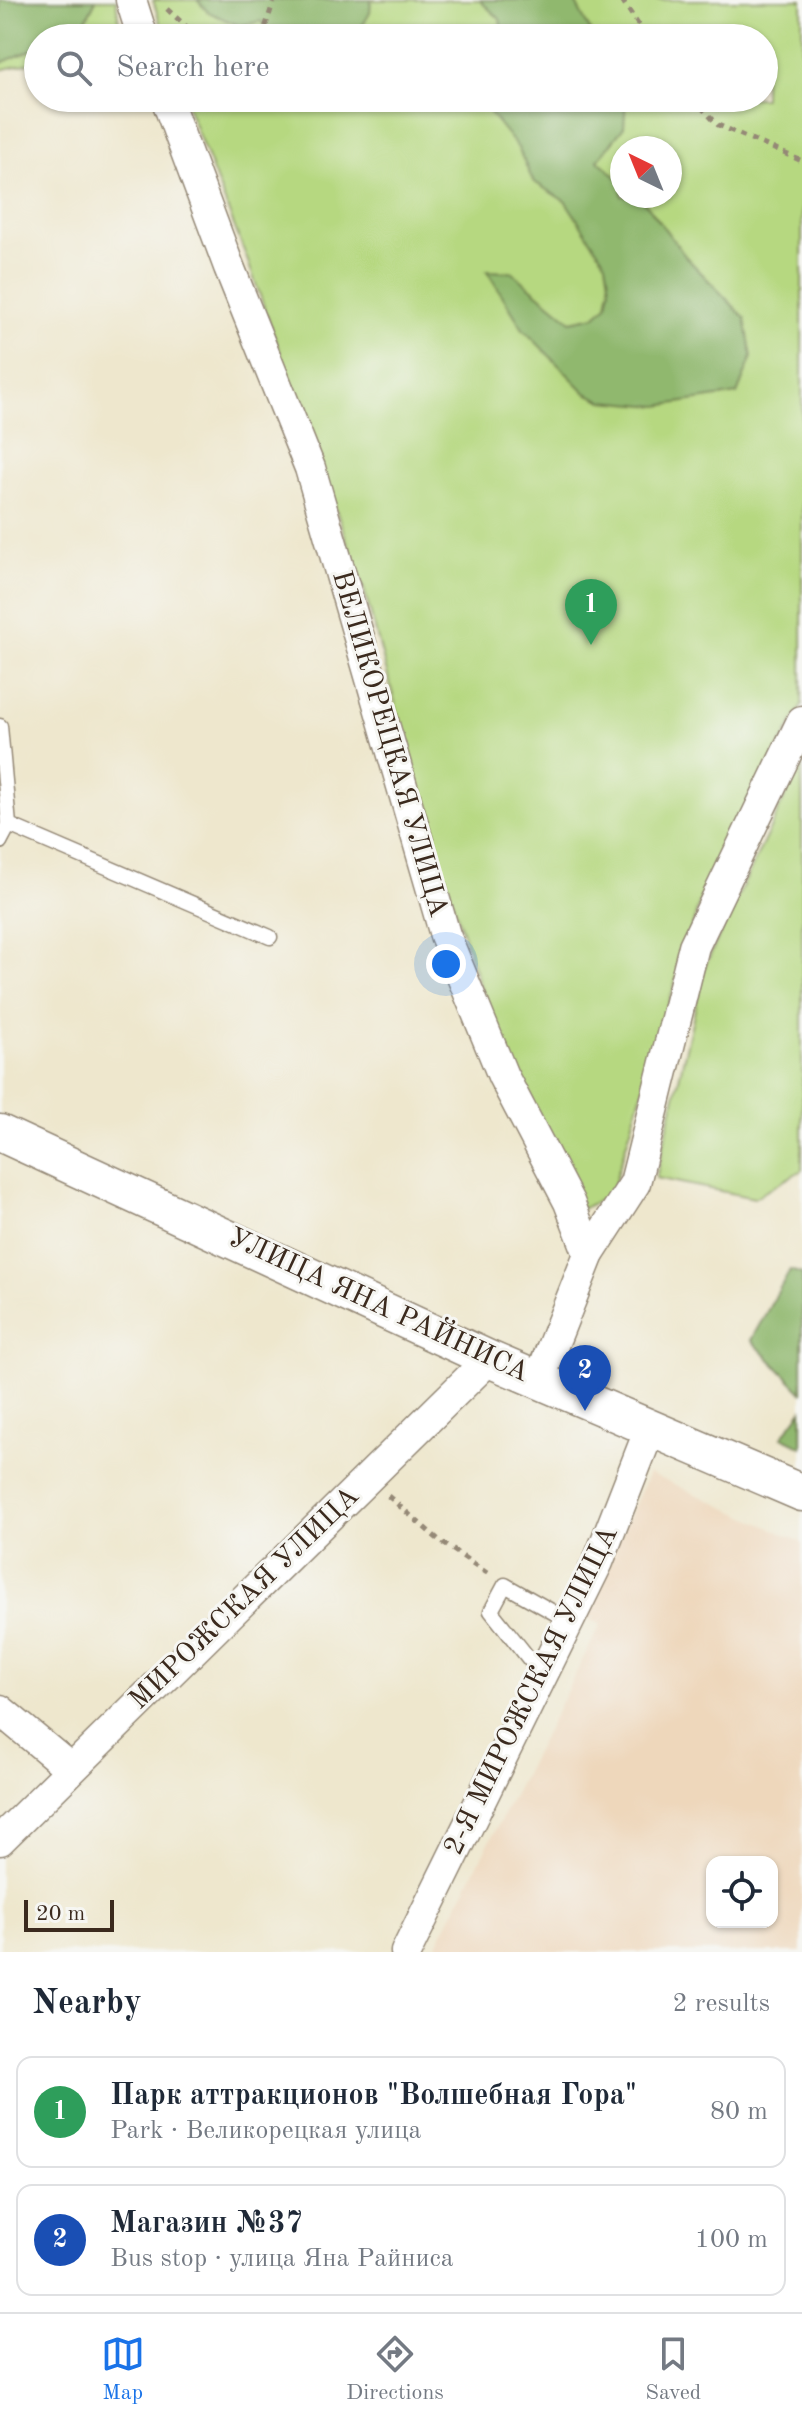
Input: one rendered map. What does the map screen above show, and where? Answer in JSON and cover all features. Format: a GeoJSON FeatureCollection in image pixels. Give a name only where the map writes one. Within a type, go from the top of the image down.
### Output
{"type":"FeatureCollection","features":[{"type":"Feature","properties":{"kind":"street"},"geometry":{"type":"LineString","coordinates":[[131,0],[139,24]]}},
{"type":"Feature","properties":{"kind":"street","name":"ВЕЛИКОРЕЦКАЯ УЛИЦА"},"geometry":{"type":"LineString","coordinates":[[171,112],[229,267],[310,468],[445,935],[503,1076],[569,1202],[589,1254]]}},
{"type":"Feature","properties":{"kind":"street"},"geometry":{"type":"LineString","coordinates":[[539,1380],[589,1254],[635,1183],[694,946],[802,721]]}},
{"type":"Feature","properties":{"kind":"street","name":"УЛИЦА ЯНА РАЙНИСА"},"geometry":{"type":"LineString","coordinates":[[0,1133],[489,1359],[802,1493]]}},
{"type":"Feature","properties":{"kind":"street","name":"МИРОЖСКАЯ УЛИЦА"},"geometry":{"type":"LineString","coordinates":[[0,1840],[489,1359]]}},
{"type":"Feature","properties":{"kind":"street","name":"2-Я МИРОЖСКАЯ УЛИЦА"},"geometry":{"type":"LineString","coordinates":[[406,1952],[598,1562],[644,1444],[648,1425]]}},
{"type":"Feature","properties":{"kind":"street"},"geometry":{"type":"LineString","coordinates":[[0,1710],[71,1769]]}},
{"type":"Feature","properties":{"kind":"lane"},"geometry":{"type":"LineString","coordinates":[[0,726],[9,825],[0,842]]}},
{"type":"Feature","properties":{"kind":"lane"},"geometry":{"type":"LineString","coordinates":[[9,825],[270,937]]}},
{"type":"Feature","properties":{"kind":"lane"},"geometry":{"type":"LineString","coordinates":[[542,1675],[491,1611],[505,1585],[569,1621]]}},
{"type":"Feature","properties":{"kind":"path"},"geometry":{"type":"LineString","coordinates":[[157,0],[184,24]]}},
{"type":"Feature","properties":{"kind":"path"},"geometry":{"type":"LineString","coordinates":[[266,24],[274,0]]}},
{"type":"Feature","properties":{"kind":"path"},"geometry":{"type":"LineString","coordinates":[[622,0],[638,24]]}},
{"type":"Feature","properties":{"kind":"path"},"geometry":{"type":"LineString","coordinates":[[706,112],[718,125],[802,161]]}},
{"type":"Feature","properties":{"kind":"path"},"geometry":{"type":"LineString","coordinates":[[368,1479],[440,1541],[505,1585]]}},
{"type":"Feature","properties":{"kind":"shaded area"},"geometry":{"type":"Polygon","coordinates":[[[649,1473],[802,1542],[802,1952],[433,1952],[601,1624],[583,1617],[649,1473]]]}},
{"type":"Feature","properties":{"kind":"green space"},"geometry":{"type":"Polygon","coordinates":[[[0,0],[96,0],[84,24],[24,24],[24,53],[1,63],[0,0]]]}},
{"type":"Feature","properties":{"kind":"green space"},"geometry":{"type":"Polygon","coordinates":[[[96,0],[116,0],[119,24],[84,24],[96,0]]]}},
{"type":"Feature","properties":{"kind":"green space"},"geometry":{"type":"Polygon","coordinates":[[[153,0],[802,0],[802,705],[703,890],[611,1195],[581,1209],[493,1026],[435,847],[363,586],[246,256],[189,112],[778,112],[778,24],[161,24],[153,0]]]}},
{"type":"Feature","properties":{"kind":"green space"},"geometry":{"type":"Polygon","coordinates":[[[197,0],[371,0],[370,13],[363,24],[264,24],[261,21],[235,24],[208,12],[197,0]]]}},
{"type":"Feature","properties":{"kind":"green space"},"geometry":{"type":"Polygon","coordinates":[[[479,0],[574,0],[587,24],[501,24],[500,19],[479,0]]]}},
{"type":"Feature","properties":{"kind":"green space"},"geometry":{"type":"Polygon","coordinates":[[[24,53],[24,64],[0,70],[0,62],[24,53]]]}},
{"type":"Feature","properties":{"kind":"green space"},"geometry":{"type":"Polygon","coordinates":[[[489,112],[625,112],[624,127],[617,136],[610,136],[610,145],[598,160],[610,171],[610,208],[649,208],[686,257],[745,318],[752,357],[737,394],[658,406],[603,401],[586,393],[523,329],[487,271],[512,272],[571,321],[595,316],[607,305],[610,288],[606,263],[566,202],[533,181],[518,148],[489,112]]]}},
{"type":"Feature","properties":{"kind":"green space"},"geometry":{"type":"Polygon","coordinates":[[[802,761],[802,1170],[754,1198],[656,1178],[705,966],[802,761]]]}},
{"type":"Feature","properties":{"kind":"green space"},"geometry":{"type":"Polygon","coordinates":[[[790,1270],[802,1274],[802,1392],[751,1340],[790,1270]]]}},
{"type":"Feature","properties":{"kind":"green space"},"geometry":{"type":"Polygon","coordinates":[[[802,1410],[802,1447],[782,1437],[802,1410]]]}},
{"type":"Feature","properties":{"kind":"place","name":"Парк аттракционов \"Волшебная Гора\""},"geometry":{"type":"Point","coordinates":[591,645]}},
{"type":"Feature","properties":{"kind":"place","name":"Магазин №37"},"geometry":{"type":"Point","coordinates":[585,1411]}}]}
